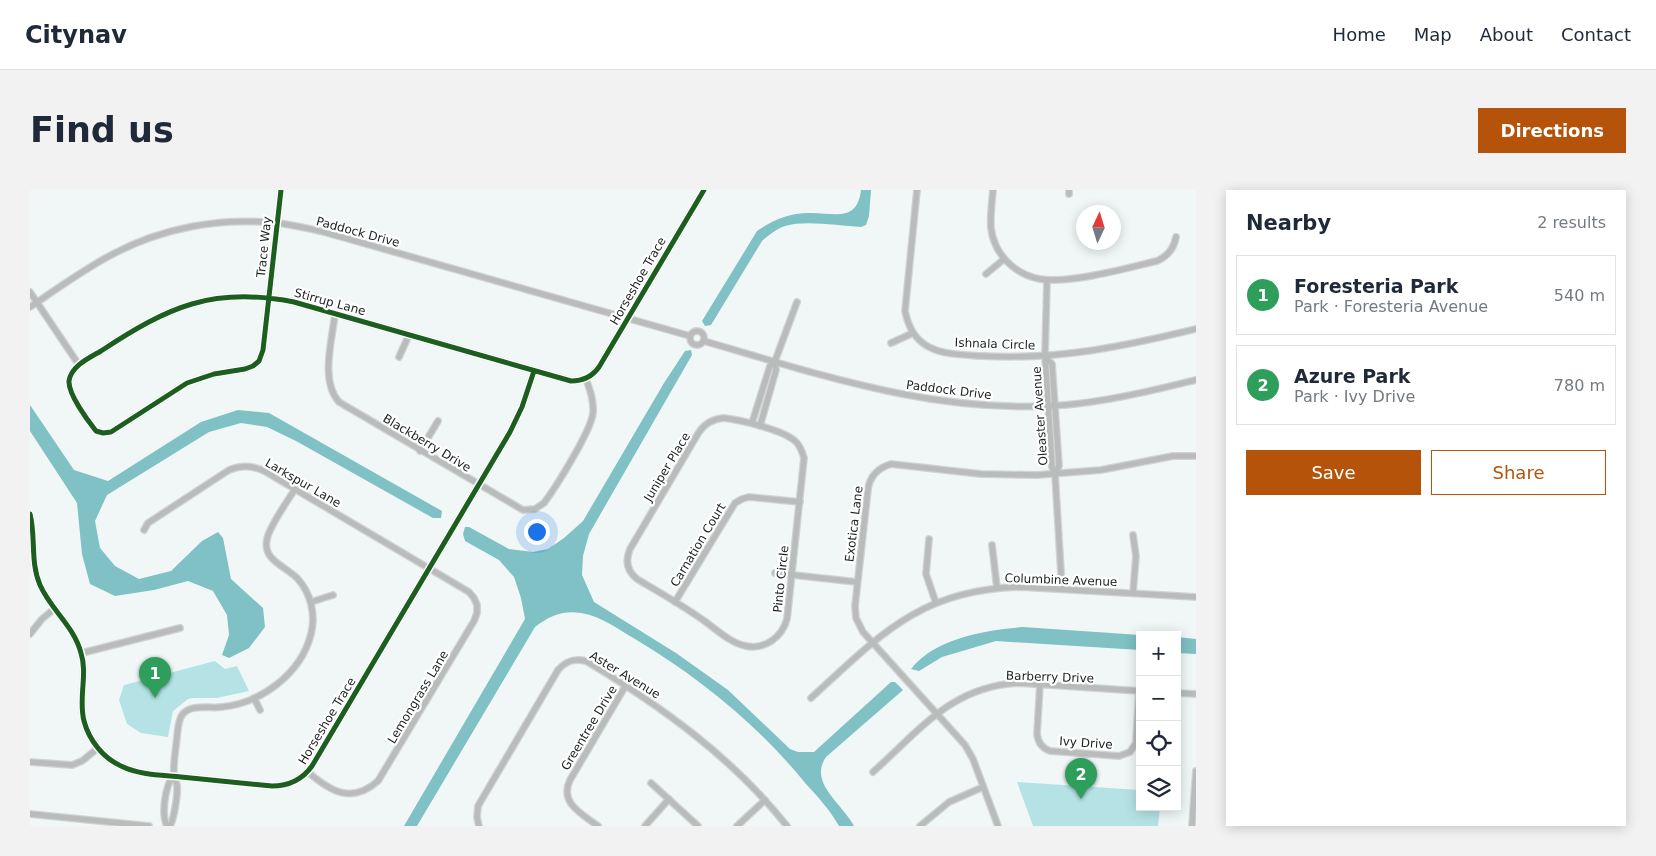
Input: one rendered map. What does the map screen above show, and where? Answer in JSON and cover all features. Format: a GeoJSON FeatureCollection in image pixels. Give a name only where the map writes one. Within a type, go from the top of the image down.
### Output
{"type":"FeatureCollection","features":[{"type":"Feature","properties":{"kind":"street","name":"Trace Way"},"geometry":{"type":"LineString","coordinates":[[79,365],[73,370],[70,377],[70,391],[93,428],[103,434],[111,432],[187,383],[214,374],[245,369],[256,364],[263,350],[281,190]]}},
{"type":"Feature","properties":{"kind":"street","name":"Horseshoe Trace"},"geometry":{"type":"LineString","coordinates":[[586,379],[597,370],[704,190]]}},
{"type":"Feature","properties":{"kind":"street"},"geometry":{"type":"LineString","coordinates":[[891,343],[913,333],[906,319],[904,303],[917,190]]}},
{"type":"Feature","properties":{"kind":"street"},"geometry":{"type":"LineString","coordinates":[[993,190],[991,228],[996,244],[1004,259],[1024,274],[1047,280],[1096,274],[1157,261],[1171,251],[1176,237]]}},
{"type":"Feature","properties":{"kind":"street","name":"Paddock Drive"},"geometry":{"type":"LineString","coordinates":[[30,307],[114,254],[165,233],[222,222],[257,221],[324,232],[690,336]]}},
{"type":"Feature","properties":{"kind":"street"},"geometry":{"type":"LineString","coordinates":[[986,274],[1004,259]]}},
{"type":"Feature","properties":{"kind":"street","name":"Oleaster Avenue"},"geometry":{"type":"LineString","coordinates":[[1047,280],[1045,356],[1052,405],[1052,467],[1056,474],[1062,589]]}},
{"type":"Feature","properties":{"kind":"street"},"geometry":{"type":"LineString","coordinates":[[30,292],[79,365]]}},
{"type":"Feature","properties":{"kind":"street","name":"Stirrup Lane"},"geometry":{"type":"LineString","coordinates":[[79,365],[146,322],[172,310],[198,302],[222,298],[269,298],[294,302],[571,381],[586,379]]}},
{"type":"Feature","properties":{"kind":"street"},"geometry":{"type":"LineString","coordinates":[[760,426],[776,370],[775,362],[798,302]]}},
{"type":"Feature","properties":{"kind":"street","name":"Blackberry Drive"},"geometry":{"type":"LineString","coordinates":[[335,314],[328,376],[330,388],[334,396],[344,406],[523,510],[535,509],[544,503],[590,426],[593,407],[591,392],[586,379]]}},
{"type":"Feature","properties":{"kind":"street","name":"Ishnala Circle"},"geometry":{"type":"LineString","coordinates":[[913,333],[930,348],[944,352],[998,357],[1045,356],[1118,347],[1196,329]]}},
{"type":"Feature","properties":{"kind":"street"},"geometry":{"type":"LineString","coordinates":[[700,331],[705,336],[704,340],[701,344],[696,345],[692,343],[690,336],[693,332],[700,331]]}},
{"type":"Feature","properties":{"kind":"street"},"geometry":{"type":"LineString","coordinates":[[399,357],[409,335]]}},
{"type":"Feature","properties":{"kind":"street","name":"Paddock Drive"},"geometry":{"type":"LineString","coordinates":[[704,340],[775,362],[876,389],[915,398],[986,406],[1052,405],[1117,398],[1196,380]]}},
{"type":"Feature","properties":{"kind":"street"},"geometry":{"type":"LineString","coordinates":[[752,423],[770,366],[775,362]]}},
{"type":"Feature","properties":{"kind":"street","name":"Horseshoe Trace"},"geometry":{"type":"LineString","coordinates":[[30,514],[34,535],[32,560],[39,583],[54,609],[73,633],[82,653],[84,666],[83,719],[88,732],[98,748],[112,761],[132,771],[279,786],[293,783],[308,772],[516,422],[528,392],[534,370]]}},
{"type":"Feature","properties":{"kind":"street","name":"Juniper Place"},"geometry":{"type":"LineString","coordinates":[[627,564],[627,556],[630,549],[701,429],[713,420],[720,418],[752,423]]}},
{"type":"Feature","properties":{"kind":"street"},"geometry":{"type":"LineString","coordinates":[[420,451],[438,420]]}},
{"type":"Feature","properties":{"kind":"street","name":"Pinto Circle"},"geometry":{"type":"LineString","coordinates":[[627,564],[637,579],[739,644],[759,646],[774,639],[784,627],[787,615],[804,462],[800,448],[793,439],[752,423]]}},
{"type":"Feature","properties":{"kind":"street","name":"Exotica Lane"},"geometry":{"type":"LineString","coordinates":[[998,826],[969,752],[860,629],[855,610],[868,485],[881,468],[891,464],[981,474],[1056,474],[1119,467],[1173,456],[1196,456]]}},
{"type":"Feature","properties":{"kind":"street","name":"Larkspur Lane"},"geometry":{"type":"LineString","coordinates":[[144,530],[148,523],[225,473],[237,468],[258,468],[429,568]]}},
{"type":"Feature","properties":{"kind":"street"},"geometry":{"type":"LineString","coordinates":[[168,826],[164,819],[168,784],[173,776],[179,724],[183,714],[195,708],[233,706],[269,690],[285,676],[307,645],[313,625],[310,602],[304,586],[274,561],[267,549],[269,533],[295,489]]}},
{"type":"Feature","properties":{"kind":"street","name":"Carnation Court"},"geometry":{"type":"LineString","coordinates":[[675,602],[735,503],[749,497],[800,502]]}},
{"type":"Feature","properties":{"kind":"street"},"geometry":{"type":"LineString","coordinates":[[1133,593],[1136,556],[1134,535]]}},
{"type":"Feature","properties":{"kind":"street"},"geometry":{"type":"LineString","coordinates":[[928,539],[926,574],[936,602]]}},
{"type":"Feature","properties":{"kind":"street"},"geometry":{"type":"LineString","coordinates":[[992,545],[997,588]]}},
{"type":"Feature","properties":{"kind":"street","name":"Lemongrass Lane"},"geometry":{"type":"LineString","coordinates":[[308,772],[326,787],[346,794],[367,790],[383,776],[478,613],[476,602],[469,592],[429,568]]}},
{"type":"Feature","properties":{"kind":"street"},"geometry":{"type":"LineString","coordinates":[[775,573],[858,582]]}},
{"type":"Feature","properties":{"kind":"street","name":"Columbine Avenue"},"geometry":{"type":"LineString","coordinates":[[811,698],[872,642],[907,617],[936,602],[965,593],[1021,586],[1196,597]]}},
{"type":"Feature","properties":{"kind":"street"},"geometry":{"type":"LineString","coordinates":[[310,602],[333,595]]}},
{"type":"Feature","properties":{"kind":"street"},"geometry":{"type":"LineString","coordinates":[[30,634],[42,619],[54,609]]}},
{"type":"Feature","properties":{"kind":"street"},"geometry":{"type":"LineString","coordinates":[[82,653],[180,628]]}},
{"type":"Feature","properties":{"kind":"street","name":"Aster Avenue"},"geometry":{"type":"LineString","coordinates":[[480,826],[477,818],[478,806],[560,667],[570,661],[582,660],[626,685],[699,737],[765,800],[787,826]]}},
{"type":"Feature","properties":{"kind":"street","name":"Barberry Drive"},"geometry":{"type":"LineString","coordinates":[[874,772],[937,714],[955,701],[983,688],[1006,684],[1040,684],[1136,691]]}},
{"type":"Feature","properties":{"kind":"street","name":"Ivy Drive"},"geometry":{"type":"LineString","coordinates":[[1040,684],[1037,738],[1043,748],[1050,751],[1119,756],[1130,752],[1136,743],[1138,721]]}},
{"type":"Feature","properties":{"kind":"street","name":"Greentree Drive"},"geometry":{"type":"LineString","coordinates":[[598,826],[572,806],[568,799],[567,787],[626,685]]}},
{"type":"Feature","properties":{"kind":"street"},"geometry":{"type":"LineString","coordinates":[[1181,693],[1196,694]]}},
{"type":"Feature","properties":{"kind":"street"},"geometry":{"type":"LineString","coordinates":[[254,698],[260,710]]}},
{"type":"Feature","properties":{"kind":"street"},"geometry":{"type":"LineString","coordinates":[[30,762],[72,765],[82,761],[98,748]]}},
{"type":"Feature","properties":{"kind":"street"},"geometry":{"type":"LineString","coordinates":[[1192,826],[1196,771]]}},
{"type":"Feature","properties":{"kind":"street"},"geometry":{"type":"LineString","coordinates":[[651,783],[698,826]]}},
{"type":"Feature","properties":{"kind":"street"},"geometry":{"type":"LineString","coordinates":[[920,826],[949,802],[983,788]]}},
{"type":"Feature","properties":{"kind":"street"},"geometry":{"type":"LineString","coordinates":[[645,826],[669,799]]}},
{"type":"Feature","properties":{"kind":"street"},"geometry":{"type":"LineString","coordinates":[[737,826],[765,800]]}},
{"type":"Feature","properties":{"kind":"street"},"geometry":{"type":"LineString","coordinates":[[30,814],[150,826]]}},
{"type":"Feature","properties":{"kind":"shaded area"},"geometry":{"type":"Polygon","coordinates":[[[861,190],[871,190],[869,216],[866,225],[861,227],[803,223],[785,226],[776,230],[762,241],[711,325],[705,326],[702,321],[757,231],[775,220],[795,214],[842,214],[849,212],[859,201],[861,190]]]}},
{"type":"Feature","properties":{"kind":"shaded area"},"geometry":{"type":"Polygon","coordinates":[[[691,350],[692,355],[589,534],[583,556],[582,575],[594,602],[676,653],[728,690],[790,749],[798,752],[814,752],[891,682],[895,682],[903,690],[826,757],[822,767],[821,776],[824,784],[854,826],[839,826],[788,762],[748,722],[705,686],[659,654],[609,623],[588,615],[568,612],[556,615],[535,627],[417,826],[404,826],[525,619],[514,577],[499,560],[465,541],[463,534],[465,527],[469,527],[509,549],[533,552],[548,549],[564,538],[583,521],[664,383],[685,351],[691,350]]]}},
{"type":"Feature","properties":{"kind":"shaded area"},"geometry":{"type":"Polygon","coordinates":[[[30,405],[74,470],[108,481],[201,422],[238,410],[269,413],[442,511],[441,518],[433,518],[296,441],[267,427],[241,423],[209,432],[107,495],[95,521],[100,548],[115,566],[139,579],[171,571],[202,541],[218,532],[223,538],[231,579],[263,608],[265,627],[249,648],[229,658],[222,655],[229,635],[227,615],[213,591],[188,581],[154,590],[115,596],[90,584],[82,554],[77,503],[30,431],[30,405]]]}},
{"type":"Feature","properties":{"kind":"shaded area"},"geometry":{"type":"Polygon","coordinates":[[[1023,627],[1136,635],[1136,650],[996,641],[942,657],[919,671],[911,669],[921,658],[947,643],[962,637],[993,630],[1023,627]]]}},
{"type":"Feature","properties":{"kind":"shaded area"},"geometry":{"type":"Polygon","coordinates":[[[1181,637],[1196,639],[1196,654],[1181,653],[1181,637]]]}},
{"type":"Feature","properties":{"kind":"shaded area"},"geometry":{"type":"Polygon","coordinates":[[[215,661],[225,669],[237,666],[249,691],[217,698],[188,699],[173,711],[168,737],[141,733],[127,724],[119,700],[124,685],[215,661]]]}},
{"type":"Feature","properties":{"kind":"shaded area"},"geometry":{"type":"Polygon","coordinates":[[[1017,782],[1136,790],[1136,811],[1160,811],[1158,826],[1033,826],[1017,782]]]}},
{"type":"Feature","properties":{"kind":"cycle path"},"geometry":{"type":"LineString","coordinates":[[281,190],[263,350],[259,361],[245,369],[214,374],[187,383],[111,432],[103,433],[96,431],[79,407],[72,393],[69,381],[73,371],[86,360],[148,323],[192,304],[215,299],[239,297],[265,298],[294,302],[571,381],[583,379],[590,376],[599,367],[704,190]]}},
{"type":"Feature","properties":{"kind":"cycle path"},"geometry":{"type":"LineString","coordinates":[[30,514],[37,576],[45,594],[78,643],[84,670],[82,712],[89,735],[98,748],[114,763],[143,773],[272,786],[284,785],[304,775],[312,766],[510,432],[522,407],[534,371]]}},
{"type":"Feature","properties":{"kind":"place","name":"Foresteria Park"},"geometry":{"type":"Point","coordinates":[155,698]}},
{"type":"Feature","properties":{"kind":"place","name":"Azure Park"},"geometry":{"type":"Point","coordinates":[1081,799]}}]}
